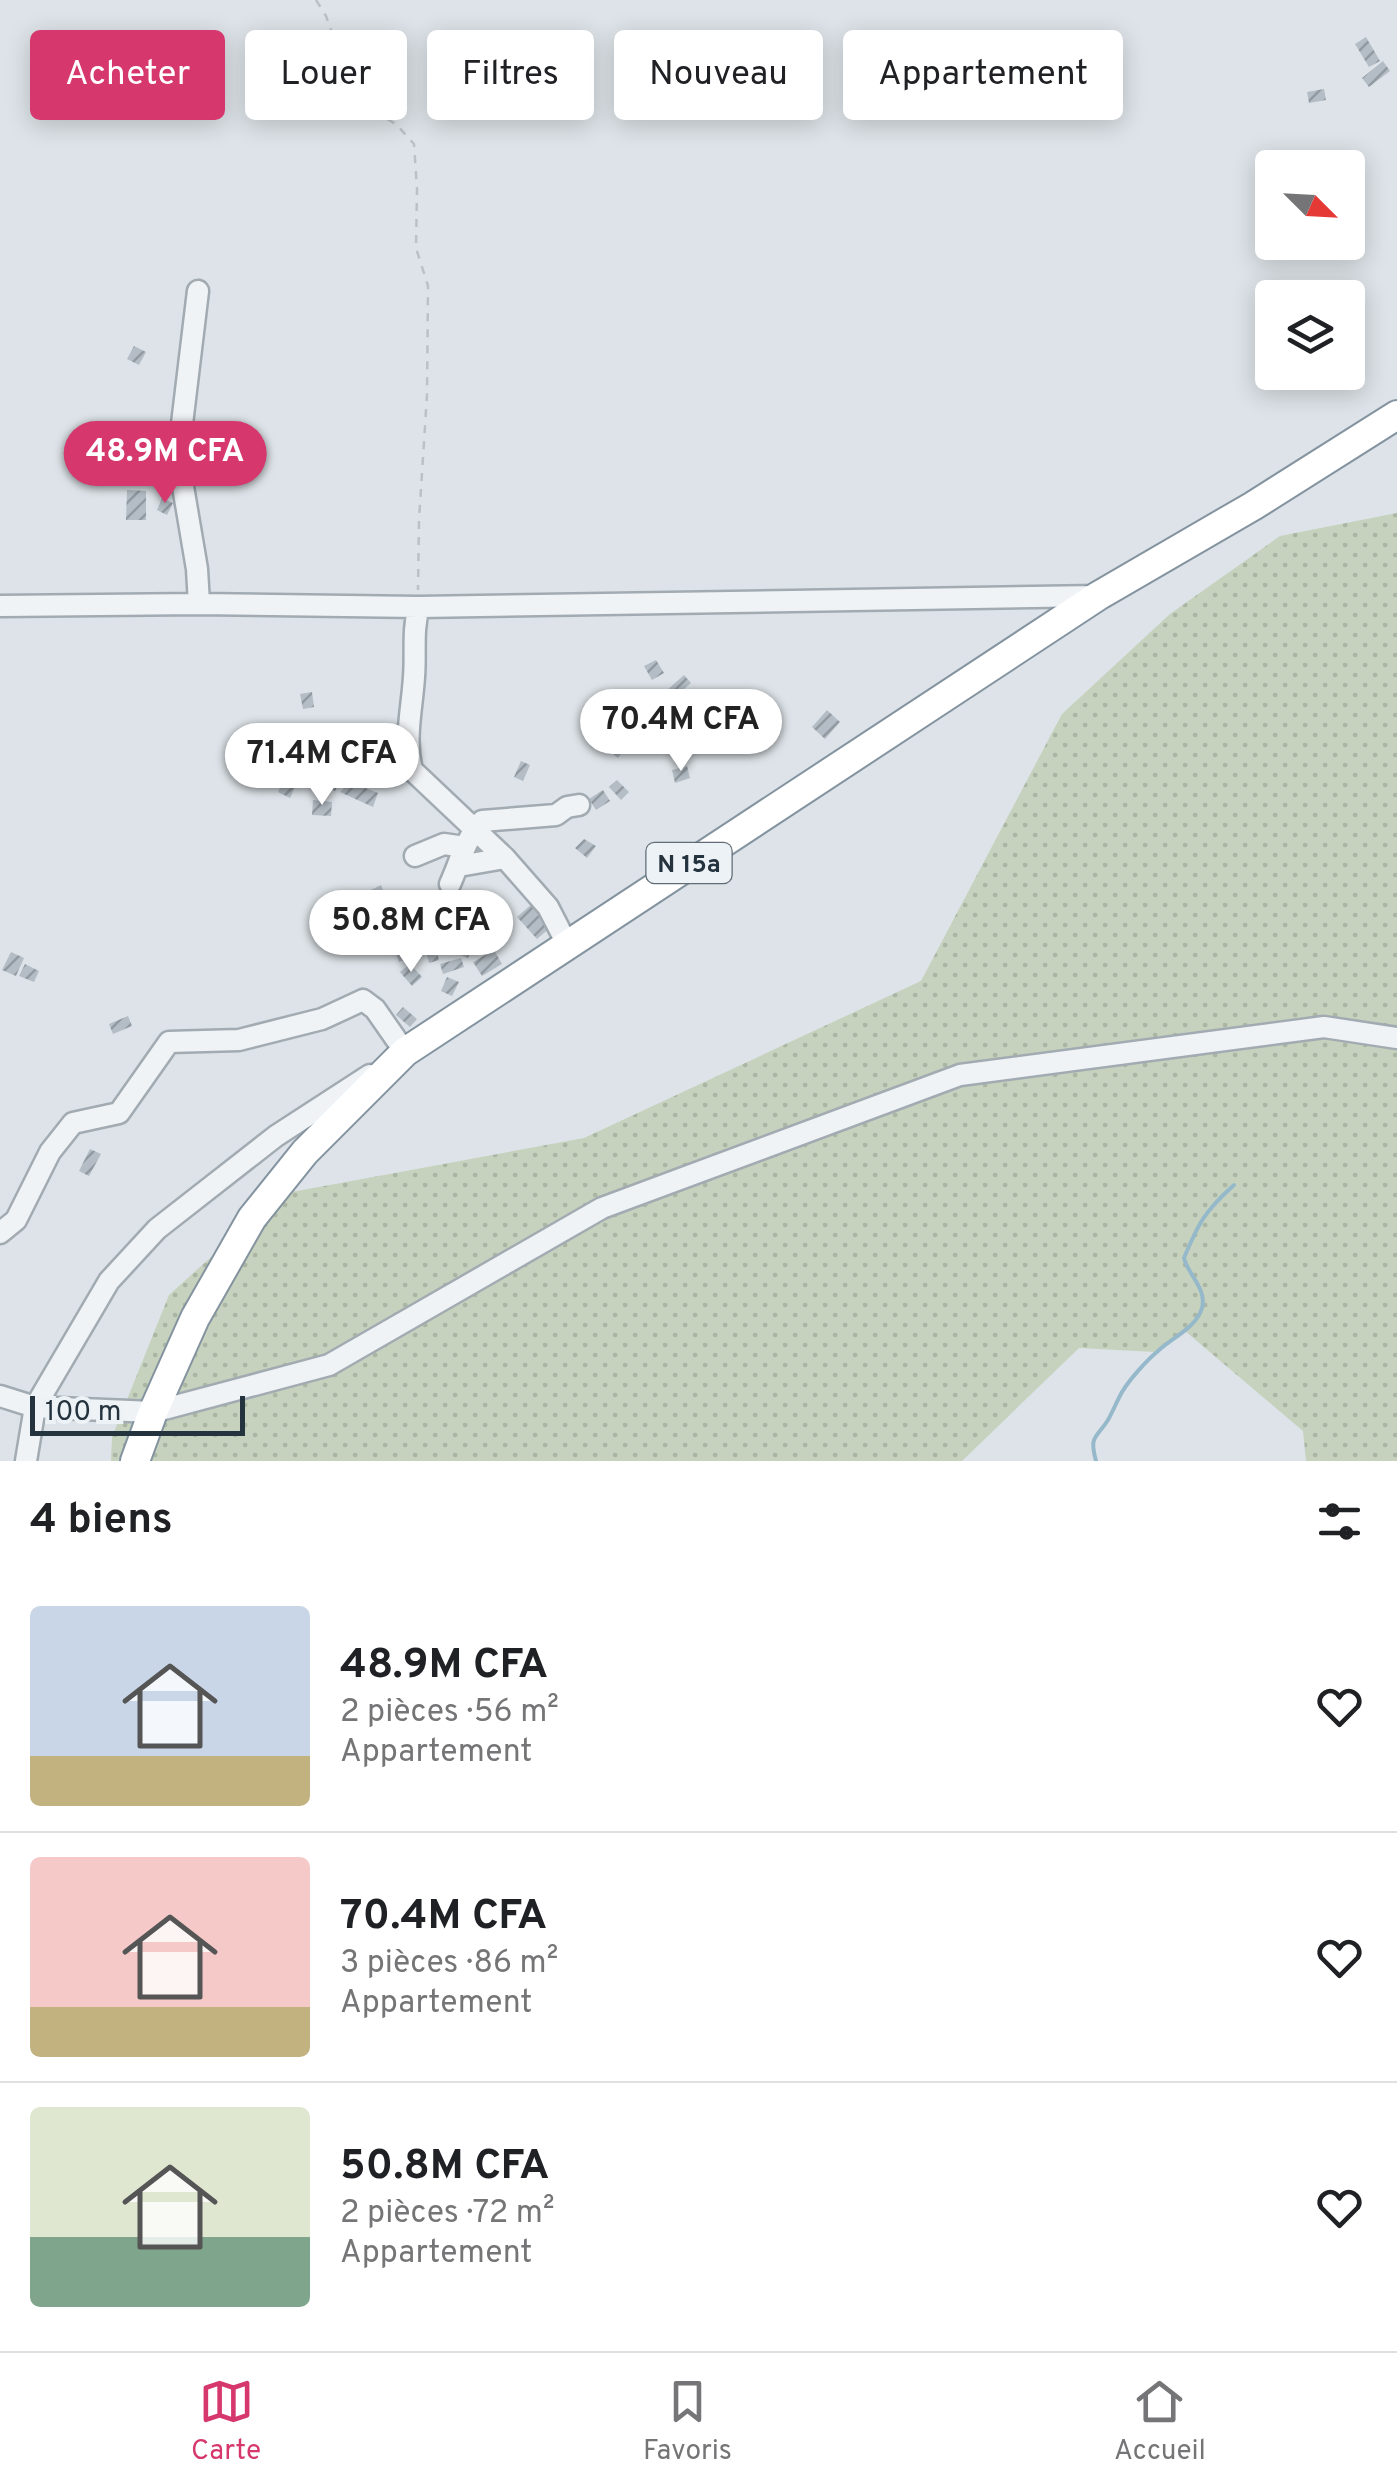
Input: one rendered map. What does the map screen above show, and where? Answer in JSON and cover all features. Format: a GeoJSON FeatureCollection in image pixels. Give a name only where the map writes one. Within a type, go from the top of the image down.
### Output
{"type":"FeatureCollection","features":[{"type":"Feature","properties":{"kind":"highway","name":"N 15a"},"geometry":{"type":"LineString","coordinates":[[135,1461],[152,1412],[195,1318],[252,1218],[306,1152],[404,1052],[1098,596],[1253,506],[1397,415]]}},
{"type":"Feature","properties":{"kind":"street"},"geometry":{"type":"LineString","coordinates":[[198,291],[178,456],[198,569],[199,604]]}},
{"type":"Feature","properties":{"kind":"street"},"geometry":{"type":"LineString","coordinates":[[0,606],[418,606],[1098,596]]}},
{"type":"Feature","properties":{"kind":"street"},"geometry":{"type":"LineString","coordinates":[[418,606],[407,753],[412,770],[462,857]]}},
{"type":"Feature","properties":{"kind":"street"},"geometry":{"type":"LineString","coordinates":[[462,857],[482,821],[556,814],[580,805]]}},
{"type":"Feature","properties":{"kind":"street"},"geometry":{"type":"LineString","coordinates":[[415,856],[444,844],[471,862],[505,858]]}},
{"type":"Feature","properties":{"kind":"street"},"geometry":{"type":"LineString","coordinates":[[462,857],[505,858],[548,907],[567,944]]}},
{"type":"Feature","properties":{"kind":"street"},"geometry":{"type":"LineString","coordinates":[[0,1233],[16,1220],[50,1152],[73,1123],[119,1113],[169,1042],[239,1040],[322,1019],[362,1000],[374,1009],[404,1052],[276,1136],[157,1230],[109,1281],[35,1406],[26,1461]]}},
{"type":"Feature","properties":{"kind":"street"},"geometry":{"type":"LineString","coordinates":[[0,1396],[35,1406],[152,1412],[329,1364],[602,1208],[960,1075],[1324,1026],[1397,1038]]}},
{"type":"Feature","properties":{"kind":"path"},"geometry":{"type":"LineString","coordinates":[[316,0],[362,105],[396,124],[414,144],[416,248],[428,286],[418,606]]}},
{"type":"Feature","properties":{"kind":"green space"},"geometry":{"type":"Polygon","coordinates":[[[1397,513],[1397,1461],[1306,1461],[1303,1431],[1185,1331],[1156,1352],[1079,1348],[962,1461],[111,1461],[112,1437],[169,1295],[281,1194],[584,1138],[921,981],[1062,714],[1170,614],[1280,536],[1397,513]]]}},
{"type":"Feature","properties":{"kind":"building"},"geometry":{"type":"Polygon","coordinates":[[[1366,37],[1380,61],[1369,67],[1355,44],[1366,37]]]}},
{"type":"Feature","properties":{"kind":"building"},"geometry":{"type":"Polygon","coordinates":[[[1383,61],[1390,71],[1369,87],[1362,78],[1383,61]]]}},
{"type":"Feature","properties":{"kind":"building"},"geometry":{"type":"Polygon","coordinates":[[[1324,89],[1326,100],[1309,103],[1307,92],[1324,89]]]}},
{"type":"Feature","properties":{"kind":"building"},"geometry":{"type":"Polygon","coordinates":[[[134,346],[146,352],[139,365],[127,359],[134,346]]]}},
{"type":"Feature","properties":{"kind":"building"},"geometry":{"type":"Polygon","coordinates":[[[127,490],[146,491],[146,520],[126,520],[127,490]]]}},
{"type":"Feature","properties":{"kind":"building"},"geometry":{"type":"Polygon","coordinates":[[[162,498],[173,503],[167,515],[157,510],[162,498]]]}},
{"type":"Feature","properties":{"kind":"building"},"geometry":{"type":"Polygon","coordinates":[[[656,660],[664,673],[652,680],[644,666],[656,660]]]}},
{"type":"Feature","properties":{"kind":"building"},"geometry":{"type":"Polygon","coordinates":[[[684,675],[691,683],[672,700],[665,692],[684,675]]]}},
{"type":"Feature","properties":{"kind":"building"},"geometry":{"type":"Polygon","coordinates":[[[312,692],[314,707],[303,709],[300,694],[312,692]]]}},
{"type":"Feature","properties":{"kind":"building"},"geometry":{"type":"Polygon","coordinates":[[[827,710],[840,722],[825,739],[812,727],[827,710]]]}},
{"type":"Feature","properties":{"kind":"building"},"geometry":{"type":"Polygon","coordinates":[[[395,732],[400,755],[382,758],[379,735],[395,732]]]}},
{"type":"Feature","properties":{"kind":"building"},"geometry":{"type":"Polygon","coordinates":[[[621,734],[630,741],[618,758],[609,751],[621,734]]]}},
{"type":"Feature","properties":{"kind":"building"},"geometry":{"type":"Polygon","coordinates":[[[300,740],[322,750],[316,762],[295,753],[300,740]]]}},
{"type":"Feature","properties":{"kind":"building"},"geometry":{"type":"Polygon","coordinates":[[[257,756],[266,759],[263,766],[270,769],[266,779],[251,769],[257,756]]]}},
{"type":"Feature","properties":{"kind":"building"},"geometry":{"type":"Polygon","coordinates":[[[521,761],[530,765],[523,781],[514,777],[521,761]]]}},
{"type":"Feature","properties":{"kind":"building"},"geometry":{"type":"Polygon","coordinates":[[[282,766],[296,773],[290,798],[278,792],[283,781],[277,778],[282,766]]]}},
{"type":"Feature","properties":{"kind":"building"},"geometry":{"type":"Polygon","coordinates":[[[687,766],[690,778],[675,783],[672,770],[687,766]]]}},
{"type":"Feature","properties":{"kind":"building"},"geometry":{"type":"Polygon","coordinates":[[[322,772],[340,781],[335,791],[329,788],[326,793],[314,787],[322,772]]]}},
{"type":"Feature","properties":{"kind":"building"},"geometry":{"type":"Polygon","coordinates":[[[617,780],[629,792],[621,800],[609,787],[617,780]]]}},
{"type":"Feature","properties":{"kind":"building"},"geometry":{"type":"Polygon","coordinates":[[[350,782],[378,793],[373,807],[340,792],[350,782]]]}},
{"type":"Feature","properties":{"kind":"building"},"geometry":{"type":"Polygon","coordinates":[[[603,790],[610,801],[596,810],[589,799],[603,790]]]}},
{"type":"Feature","properties":{"kind":"building"},"geometry":{"type":"Polygon","coordinates":[[[313,800],[332,802],[331,816],[312,815],[313,800]]]}},
{"type":"Feature","properties":{"kind":"building"},"geometry":{"type":"Polygon","coordinates":[[[584,839],[596,846],[587,858],[575,848],[584,839]]]}},
{"type":"Feature","properties":{"kind":"building"},"geometry":{"type":"Polygon","coordinates":[[[381,885],[387,901],[379,906],[371,890],[381,885]]]}},
{"type":"Feature","properties":{"kind":"building"},"geometry":{"type":"Polygon","coordinates":[[[340,895],[354,904],[340,925],[326,916],[340,895]]]}},
{"type":"Feature","properties":{"kind":"building"},"geometry":{"type":"Polygon","coordinates":[[[533,903],[552,926],[537,939],[517,917],[533,903]]]}},
{"type":"Feature","properties":{"kind":"building"},"geometry":{"type":"Polygon","coordinates":[[[488,907],[499,912],[494,924],[482,920],[488,907]]]}},
{"type":"Feature","properties":{"kind":"building"},"geometry":{"type":"Polygon","coordinates":[[[421,909],[428,922],[416,929],[409,916],[421,909]]]}},
{"type":"Feature","properties":{"kind":"building"},"geometry":{"type":"Polygon","coordinates":[[[386,914],[393,926],[379,941],[368,925],[386,914]]]}},
{"type":"Feature","properties":{"kind":"building"},"geometry":{"type":"Polygon","coordinates":[[[448,932],[474,942],[468,958],[442,948],[448,932]]]}},
{"type":"Feature","properties":{"kind":"building"},"geometry":{"type":"Polygon","coordinates":[[[417,940],[422,954],[399,962],[395,951],[417,940]]]}},
{"type":"Feature","properties":{"kind":"building"},"geometry":{"type":"Polygon","coordinates":[[[435,945],[439,960],[429,963],[425,948],[435,945]]]}},
{"type":"Feature","properties":{"kind":"building"},"geometry":{"type":"Polygon","coordinates":[[[494,950],[502,964],[482,976],[473,962],[494,950]]]}},
{"type":"Feature","properties":{"kind":"building"},"geometry":{"type":"Polygon","coordinates":[[[11,952],[24,958],[16,976],[2,970],[11,952]]]}},
{"type":"Feature","properties":{"kind":"building"},"geometry":{"type":"Polygon","coordinates":[[[461,958],[464,967],[443,974],[440,964],[461,958]]]}},
{"type":"Feature","properties":{"kind":"building"},"geometry":{"type":"Polygon","coordinates":[[[25,964],[39,971],[34,982],[19,976],[25,964]]]}},
{"type":"Feature","properties":{"kind":"building"},"geometry":{"type":"Polygon","coordinates":[[[410,964],[422,977],[412,986],[400,972],[410,964]]]}},
{"type":"Feature","properties":{"kind":"building"},"geometry":{"type":"Polygon","coordinates":[[[447,977],[459,982],[452,996],[441,991],[447,977]]]}},
{"type":"Feature","properties":{"kind":"building"},"geometry":{"type":"Polygon","coordinates":[[[403,1007],[417,1019],[410,1027],[396,1015],[403,1007]]]}},
{"type":"Feature","properties":{"kind":"building"},"geometry":{"type":"Polygon","coordinates":[[[128,1016],[132,1026],[113,1034],[109,1024],[128,1016]]]}},
{"type":"Feature","properties":{"kind":"building"},"geometry":{"type":"Polygon","coordinates":[[[90,1149],[101,1154],[89,1176],[79,1171],[90,1149]]]}},
{"type":"Feature","properties":{"kind":"waterway"},"geometry":{"type":"LineString","coordinates":[[1096,1461],[1095,1438],[1125,1387],[1148,1360],[1199,1315],[1202,1294],[1184,1258],[1204,1218],[1234,1185]]}}]}
